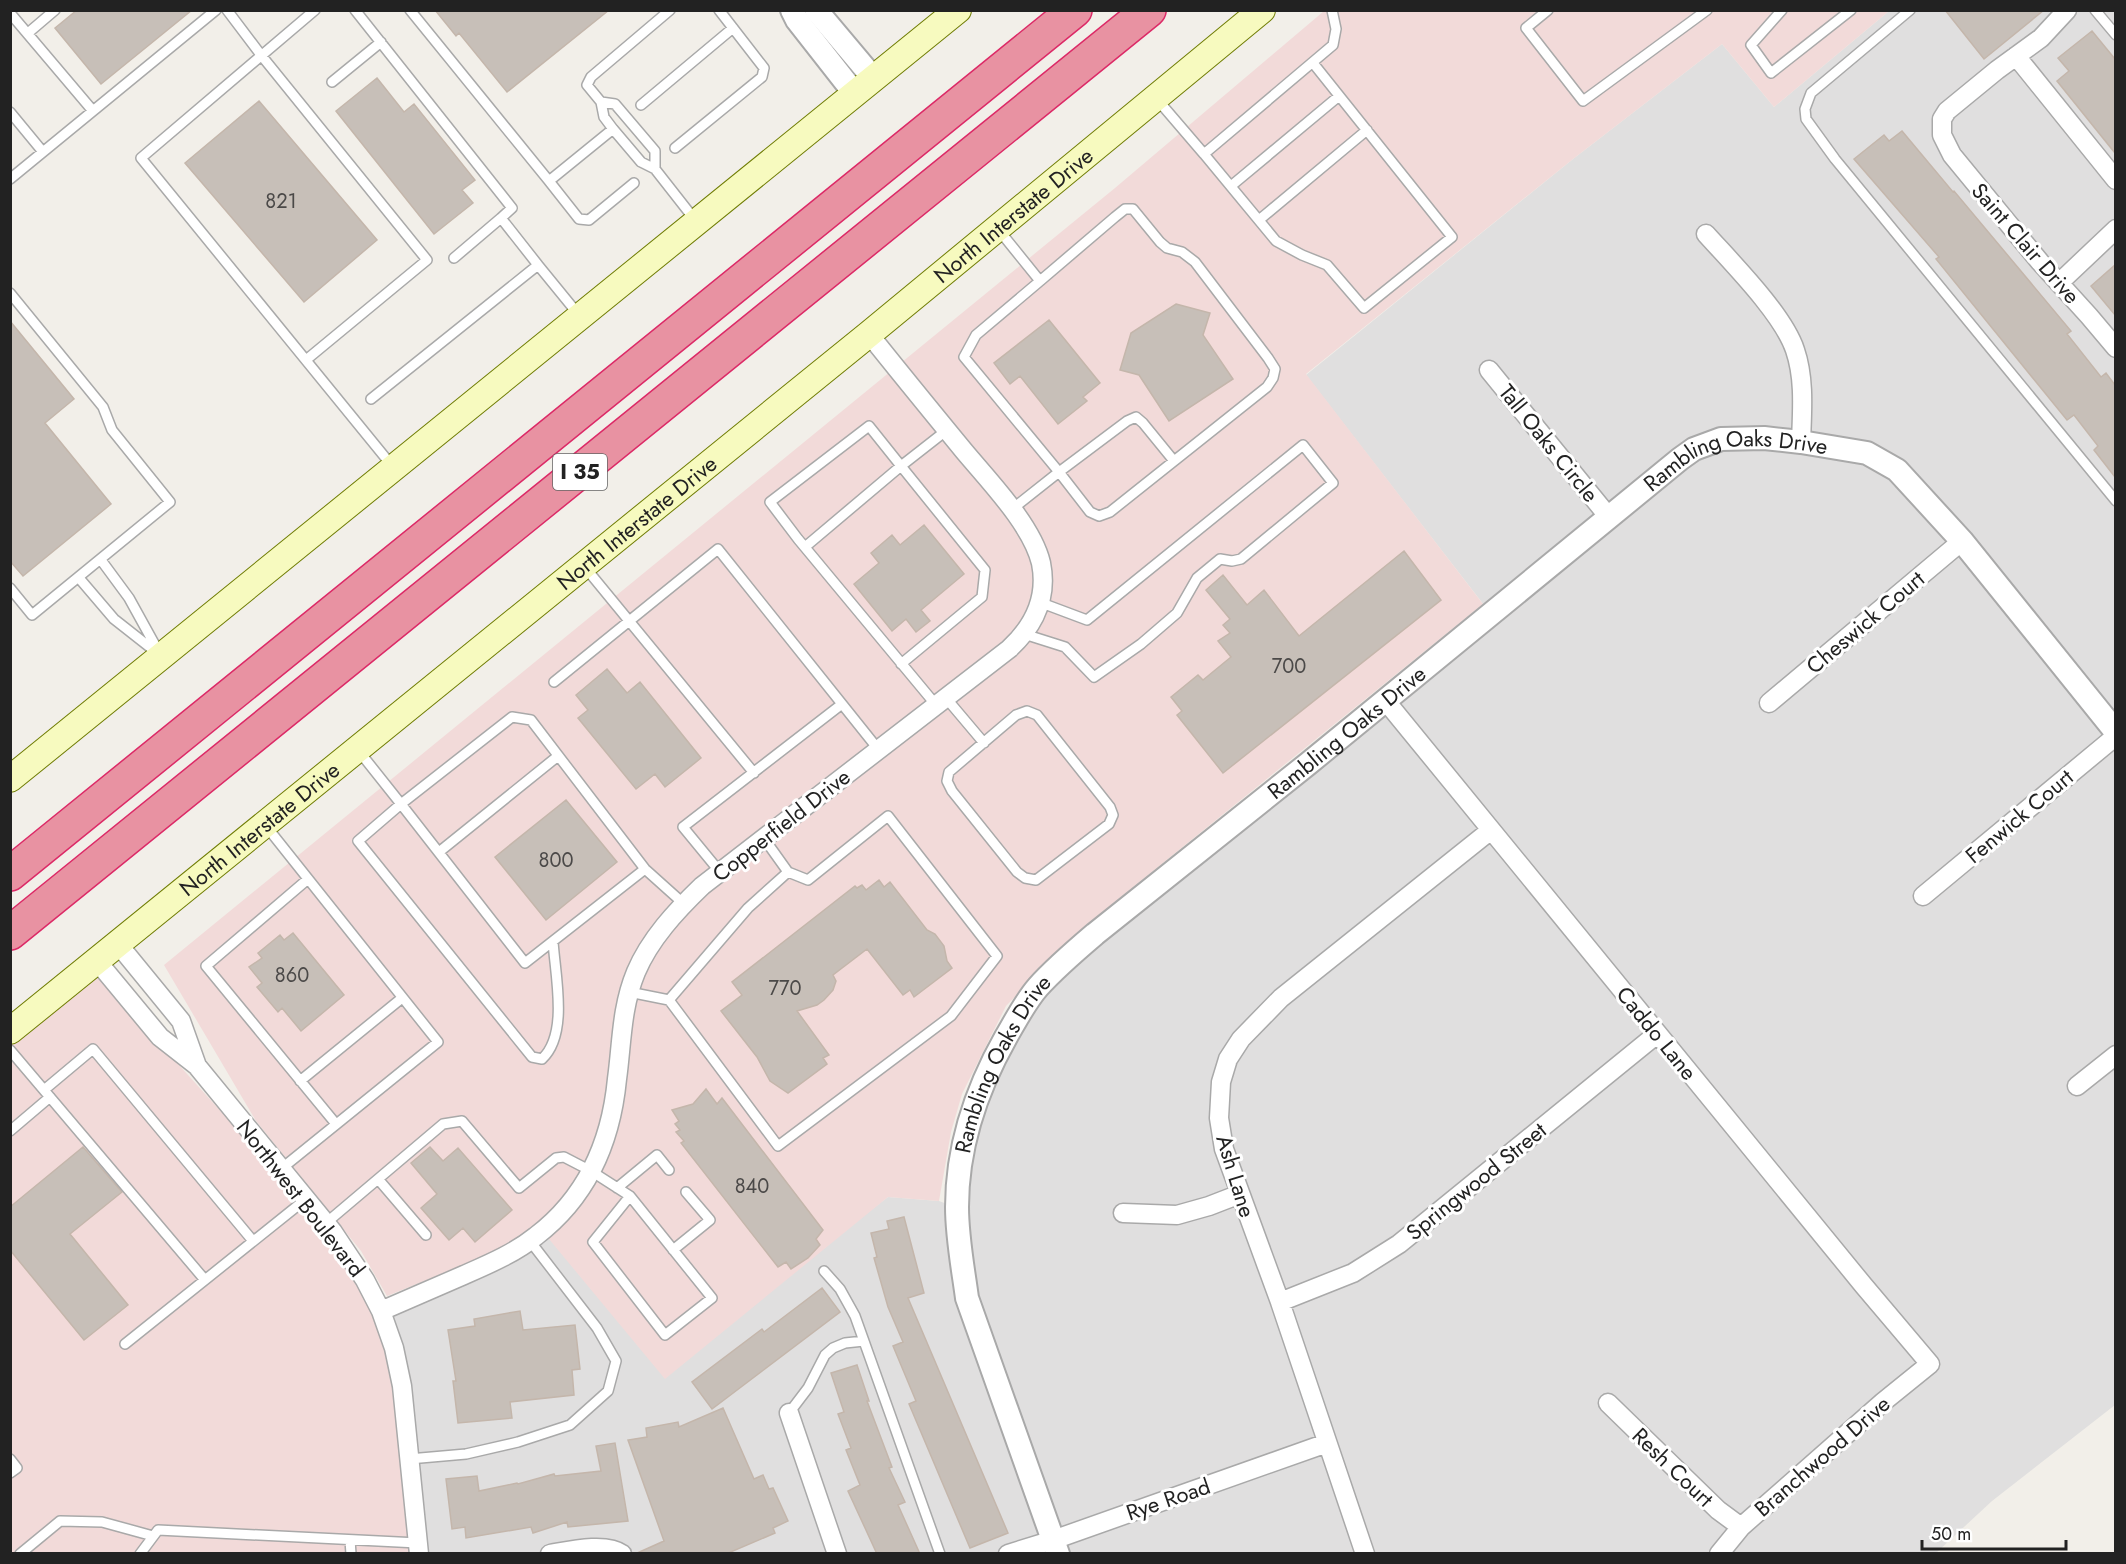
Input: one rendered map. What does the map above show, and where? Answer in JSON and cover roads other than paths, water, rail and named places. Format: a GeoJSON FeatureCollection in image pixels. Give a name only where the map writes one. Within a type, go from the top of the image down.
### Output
{"type":"FeatureCollection","features":[{"type":"Feature","properties":{"kind":"highway","name":"I 35"},"geometry":{"type":"LineString","coordinates":[[10,874],[1074,10]]}},
{"type":"Feature","properties":{"kind":"highway","name":"I 35"},"geometry":{"type":"LineString","coordinates":[[10,933],[1149,10]]}},
{"type":"Feature","properties":{"kind":"main road","name":"North Interstate Drive"},"geometry":{"type":"LineString","coordinates":[[10,1031],[997,229],[1262,10]]}},
{"type":"Feature","properties":{"kind":"main road"},"geometry":{"type":"LineString","coordinates":[[10,779],[864,86],[948,14]]}},
{"type":"Feature","properties":{"kind":"street"},"geometry":{"type":"LineString","coordinates":[[792,10],[796,20],[864,86]]}},
{"type":"Feature","properties":{"kind":"street"},"geometry":{"type":"LineString","coordinates":[[816,10],[864,86]]}},
{"type":"Feature","properties":{"kind":"street"},"geometry":{"type":"LineString","coordinates":[[2066,11],[2041,38],[2016,56],[2115,180]]}},
{"type":"Feature","properties":{"kind":"street","name":"Saint Clair Drive"},"geometry":{"type":"LineString","coordinates":[[2016,56],[1947,111],[1942,119],[1942,135],[1952,155],[2115,348]]}},
{"type":"Feature","properties":{"kind":"street"},"geometry":{"type":"LineString","coordinates":[[2059,283],[2115,229]]}},
{"type":"Feature","properties":{"kind":"street"},"geometry":{"type":"LineString","coordinates":[[1706,234],[1788,333],[1800,367],[1801,442]]}},
{"type":"Feature","properties":{"kind":"street","name":"Copperfield Drive"},"geometry":{"type":"LineString","coordinates":[[381,1311],[489,1264],[530,1241],[568,1207],[602,1151],[613,1111],[618,1079],[620,1032],[624,1009],[636,972],[666,923],[720,872],[763,837],[1009,649],[1033,622],[1043,586],[1039,556],[1029,534],[868,334]]}},
{"type":"Feature","properties":{"kind":"street","name":"Tall Oaks Circle"},"geometry":{"type":"LineString","coordinates":[[1490,370],[1608,516]]}},
{"type":"Feature","properties":{"kind":"street","name":"Rambling Oaks Drive"},"geometry":{"type":"LineString","coordinates":[[1055,1547],[967,1298],[957,1209],[962,1147],[972,1112],[986,1075],[1019,1014],[1037,988],[1104,926],[1680,459],[1705,444],[1721,439],[1741,438],[1801,442],[1867,453],[1897,470],[1962,541],[2115,734]]}},
{"type":"Feature","properties":{"kind":"street","name":"Cheswick Court"},"geometry":{"type":"LineString","coordinates":[[1769,703],[1962,541]]}},
{"type":"Feature","properties":{"kind":"street","name":"Caddo Lane"},"geometry":{"type":"LineString","coordinates":[[1385,700],[1930,1364]]}},
{"type":"Feature","properties":{"kind":"street","name":"Fenwick Court"},"geometry":{"type":"LineString","coordinates":[[1923,896],[2115,734]]}},
{"type":"Feature","properties":{"kind":"street","name":"Ash Lane"},"geometry":{"type":"LineString","coordinates":[[1365,1554],[1280,1302],[1224,1149],[1218,1100],[1221,1082],[1228,1059],[1241,1039],[1281,998],[1491,830]]}},
{"type":"Feature","properties":{"kind":"street","name":"Northwest Boulevard"},"geometry":{"type":"LineString","coordinates":[[118,944],[181,1021],[197,1066]]}},
{"type":"Feature","properties":{"kind":"street","name":"Northwest Boulevard"},"geometry":{"type":"LineString","coordinates":[[97,961],[160,1037],[197,1066],[326,1223],[365,1280],[381,1311],[394,1348],[402,1386],[418,1548]]}},
{"type":"Feature","properties":{"kind":"street","name":"Springwood Street"},"geometry":{"type":"LineString","coordinates":[[1280,1302],[1353,1273],[1399,1244],[1657,1034]]}},
{"type":"Feature","properties":{"kind":"street"},"geometry":{"type":"LineString","coordinates":[[2078,1086],[2115,1055]]}},
{"type":"Feature","properties":{"kind":"street"},"geometry":{"type":"LineString","coordinates":[[1123,1213],[1177,1215],[1240,1194]]}},
{"type":"Feature","properties":{"kind":"street","name":"Branchwood Drive"},"geometry":{"type":"LineString","coordinates":[[1719,1554],[1741,1527],[1930,1364]]}},
{"type":"Feature","properties":{"kind":"street","name":"Resh Court"},"geometry":{"type":"LineString","coordinates":[[1608,1403],[1718,1509],[1741,1527]]}},
{"type":"Feature","properties":{"kind":"street"},"geometry":{"type":"LineString","coordinates":[[789,1413],[837,1554]]}},
{"type":"Feature","properties":{"kind":"street","name":"Rye Road"},"geometry":{"type":"LineString","coordinates":[[1008,1554],[1055,1547],[1327,1443]]}},
{"type":"Feature","properties":{"kind":"street"},"geometry":{"type":"LineString","coordinates":[[550,1554],[609,1548],[622,1554]]}},
{"type":"Feature","properties":{"kind":"lane"},"geometry":{"type":"LineString","coordinates":[[27,33],[56,10]]}},
{"type":"Feature","properties":{"kind":"lane"},"geometry":{"type":"LineString","coordinates":[[10,179],[216,10]]}},
{"type":"Feature","properties":{"kind":"lane"},"geometry":{"type":"LineString","coordinates":[[227,10],[427,260],[306,360]]}},
{"type":"Feature","properties":{"kind":"lane"},"geometry":{"type":"LineString","coordinates":[[315,10],[141,158],[393,467]]}},
{"type":"Feature","properties":{"kind":"lane"},"geometry":{"type":"LineString","coordinates":[[355,10],[512,208],[454,258]]}},
{"type":"Feature","properties":{"kind":"lane"},"geometry":{"type":"LineString","coordinates":[[410,10],[579,219],[589,220],[634,183]]}},
{"type":"Feature","properties":{"kind":"lane"},"geometry":{"type":"LineString","coordinates":[[670,10],[591,77],[587,85],[602,102],[604,117],[613,129],[641,162],[655,169],[697,222]]}},
{"type":"Feature","properties":{"kind":"lane"},"geometry":{"type":"LineString","coordinates":[[675,148],[762,77],[764,68],[719,10]]}},
{"type":"Feature","properties":{"kind":"lane"},"geometry":{"type":"LineString","coordinates":[[1204,154],[1333,45],[1336,29],[1332,10]]}},
{"type":"Feature","properties":{"kind":"lane"},"geometry":{"type":"LineString","coordinates":[[1548,10],[1526,28],[1582,101],[1707,10]]}},
{"type":"Feature","properties":{"kind":"lane"},"geometry":{"type":"LineString","coordinates":[[1782,10],[1751,45],[1771,73],[1851,10]]}},
{"type":"Feature","properties":{"kind":"lane"},"geometry":{"type":"LineString","coordinates":[[1910,10],[1811,93],[1805,109],[1806,120],[1835,159],[2115,501]]}},
{"type":"Feature","properties":{"kind":"lane"},"geometry":{"type":"LineString","coordinates":[[2095,10],[2115,35]]}},
{"type":"Feature","properties":{"kind":"lane"},"geometry":{"type":"LineString","coordinates":[[10,12],[93,111]]}},
{"type":"Feature","properties":{"kind":"lane"},"geometry":{"type":"LineString","coordinates":[[641,105],[733,28]]}},
{"type":"Feature","properties":{"kind":"lane"},"geometry":{"type":"LineString","coordinates":[[332,81],[381,42]]}},
{"type":"Feature","properties":{"kind":"lane"},"geometry":{"type":"LineString","coordinates":[[1155,97],[1276,241],[1327,266],[1364,308],[1452,237],[1313,63]]}},
{"type":"Feature","properties":{"kind":"lane"},"geometry":{"type":"LineString","coordinates":[[1231,186],[1339,96]]}},
{"type":"Feature","properties":{"kind":"lane"},"geometry":{"type":"LineString","coordinates":[[602,102],[615,104],[655,152],[655,169]]}},
{"type":"Feature","properties":{"kind":"lane"},"geometry":{"type":"LineString","coordinates":[[10,112],[43,152]]}},
{"type":"Feature","properties":{"kind":"lane"},"geometry":{"type":"LineString","coordinates":[[549,182],[613,129]]}},
{"type":"Feature","properties":{"kind":"lane"},"geometry":{"type":"LineString","coordinates":[[1259,220],[1366,130]]}},
{"type":"Feature","properties":{"kind":"lane"},"geometry":{"type":"LineString","coordinates":[[1125,209],[1133,209],[1167,248],[1182,252],[1195,262],[1275,369],[1273,378],[1267,387],[1174,461],[1110,512],[1099,516],[1090,512],[964,357],[976,335],[1125,209]]}},
{"type":"Feature","properties":{"kind":"lane"},"geometry":{"type":"LineString","coordinates":[[501,218],[580,316]]}},
{"type":"Feature","properties":{"kind":"lane"},"geometry":{"type":"LineString","coordinates":[[997,229],[1040,281]]}},
{"type":"Feature","properties":{"kind":"lane"},"geometry":{"type":"LineString","coordinates":[[371,399],[538,265]]}},
{"type":"Feature","properties":{"kind":"lane"},"geometry":{"type":"LineString","coordinates":[[10,293],[103,407],[112,430],[170,502],[32,615],[10,588]]}},
{"type":"Feature","properties":{"kind":"lane"},"geometry":{"type":"LineString","coordinates":[[1011,510],[1127,421],[1136,417],[1174,461]]}},
{"type":"Feature","properties":{"kind":"lane"},"geometry":{"type":"LineString","coordinates":[[902,663],[982,597],[985,570],[869,426],[770,502],[902,663],[984,743]]}},
{"type":"Feature","properties":{"kind":"lane"},"geometry":{"type":"LineString","coordinates":[[805,547],[947,430]]}},
{"type":"Feature","properties":{"kind":"lane"},"geometry":{"type":"LineString","coordinates":[[1024,634],[1065,647],[1094,676],[1141,644],[1177,613],[1197,578],[1220,559],[1241,559],[1333,483],[1303,445],[1087,620],[1039,602]]}},
{"type":"Feature","properties":{"kind":"lane"},"geometry":{"type":"LineString","coordinates":[[554,682],[718,549],[878,750]]}},
{"type":"Feature","properties":{"kind":"lane"},"geometry":{"type":"LineString","coordinates":[[101,560],[129,598],[161,657]]}},
{"type":"Feature","properties":{"kind":"lane"},"geometry":{"type":"LineString","coordinates":[[583,566],[754,773]]}},
{"type":"Feature","properties":{"kind":"lane"},"geometry":{"type":"LineString","coordinates":[[79,578],[114,619],[161,657]]}},
{"type":"Feature","properties":{"kind":"lane"},"geometry":{"type":"LineString","coordinates":[[720,872],[683,827],[842,704]]}},
{"type":"Feature","properties":{"kind":"lane"},"geometry":{"type":"LineString","coordinates":[[1027,711],[1037,715],[1110,807],[1113,815],[1109,824],[1045,875],[1036,880],[1024,878],[952,791],[947,781],[949,772],[984,743],[1016,716],[1027,711]]}},
{"type":"Feature","properties":{"kind":"lane"},"geometry":{"type":"LineString","coordinates":[[552,941],[558,1018],[556,1036],[549,1052],[542,1059],[532,1057],[358,841],[401,804],[512,717],[531,720],[645,869],[684,904]]}},
{"type":"Feature","properties":{"kind":"lane"},"geometry":{"type":"LineString","coordinates":[[357,749],[525,963],[645,869]]}},
{"type":"Feature","properties":{"kind":"lane"},"geometry":{"type":"LineString","coordinates":[[439,852],[558,756]]}},
{"type":"Feature","properties":{"kind":"lane"},"geometry":{"type":"LineString","coordinates":[[629,992],[669,1000],[777,1146],[951,1016],[997,956],[888,816],[808,880],[788,872],[763,837]]}},
{"type":"Feature","properties":{"kind":"lane"},"geometry":{"type":"LineString","coordinates":[[265,825],[438,1042],[281,1168]]}},
{"type":"Feature","properties":{"kind":"lane"},"geometry":{"type":"LineString","coordinates":[[669,1000],[748,908],[788,872]]}},
{"type":"Feature","properties":{"kind":"lane"},"geometry":{"type":"LineString","coordinates":[[308,879],[206,966],[336,1124]]}},
{"type":"Feature","properties":{"kind":"lane"},"geometry":{"type":"LineString","coordinates":[[300,1081],[402,998]]}},
{"type":"Feature","properties":{"kind":"lane"},"geometry":{"type":"LineString","coordinates":[[10,1131],[93,1049],[253,1241]]}},
{"type":"Feature","properties":{"kind":"lane"},"geometry":{"type":"LineString","coordinates":[[10,1050],[205,1280]]}},
{"type":"Feature","properties":{"kind":"lane"},"geometry":{"type":"LineString","coordinates":[[326,1223],[443,1125],[462,1121],[519,1188],[556,1158],[564,1157],[630,1196],[712,1298],[665,1335],[593,1242],[630,1196]]}},
{"type":"Feature","properties":{"kind":"lane"},"geometry":{"type":"LineString","coordinates":[[617,1188],[657,1155],[669,1170]]}},
{"type":"Feature","properties":{"kind":"lane"},"geometry":{"type":"LineString","coordinates":[[378,1179],[426,1235]]}},
{"type":"Feature","properties":{"kind":"lane"},"geometry":{"type":"LineString","coordinates":[[673,1250],[710,1220],[686,1192]]}},
{"type":"Feature","properties":{"kind":"lane"},"geometry":{"type":"LineString","coordinates":[[125,1344],[306,1199]]}},
{"type":"Feature","properties":{"kind":"lane"},"geometry":{"type":"LineString","coordinates":[[409,1459],[466,1454],[518,1442],[570,1425],[608,1391],[616,1361],[597,1328],[530,1241]]}},
{"type":"Feature","properties":{"kind":"lane"},"geometry":{"type":"LineString","coordinates":[[824,1271],[848,1301],[940,1554]]}},
{"type":"Feature","properties":{"kind":"lane"},"geometry":{"type":"LineString","coordinates":[[789,1413],[808,1388],[825,1355],[844,1343],[864,1341]]}},
{"type":"Feature","properties":{"kind":"lane"},"geometry":{"type":"LineString","coordinates":[[10,1459],[17,1468],[10,1473]]}},
{"type":"Feature","properties":{"kind":"lane"},"geometry":{"type":"LineString","coordinates":[[20,1554],[60,1521],[102,1522],[153,1536]]}},
{"type":"Feature","properties":{"kind":"lane"},"geometry":{"type":"LineString","coordinates":[[140,1554],[158,1530],[350,1540],[418,1548]]}},
{"type":"Feature","properties":{"kind":"lane"},"geometry":{"type":"LineString","coordinates":[[350,1540],[351,1554]]}}]}
